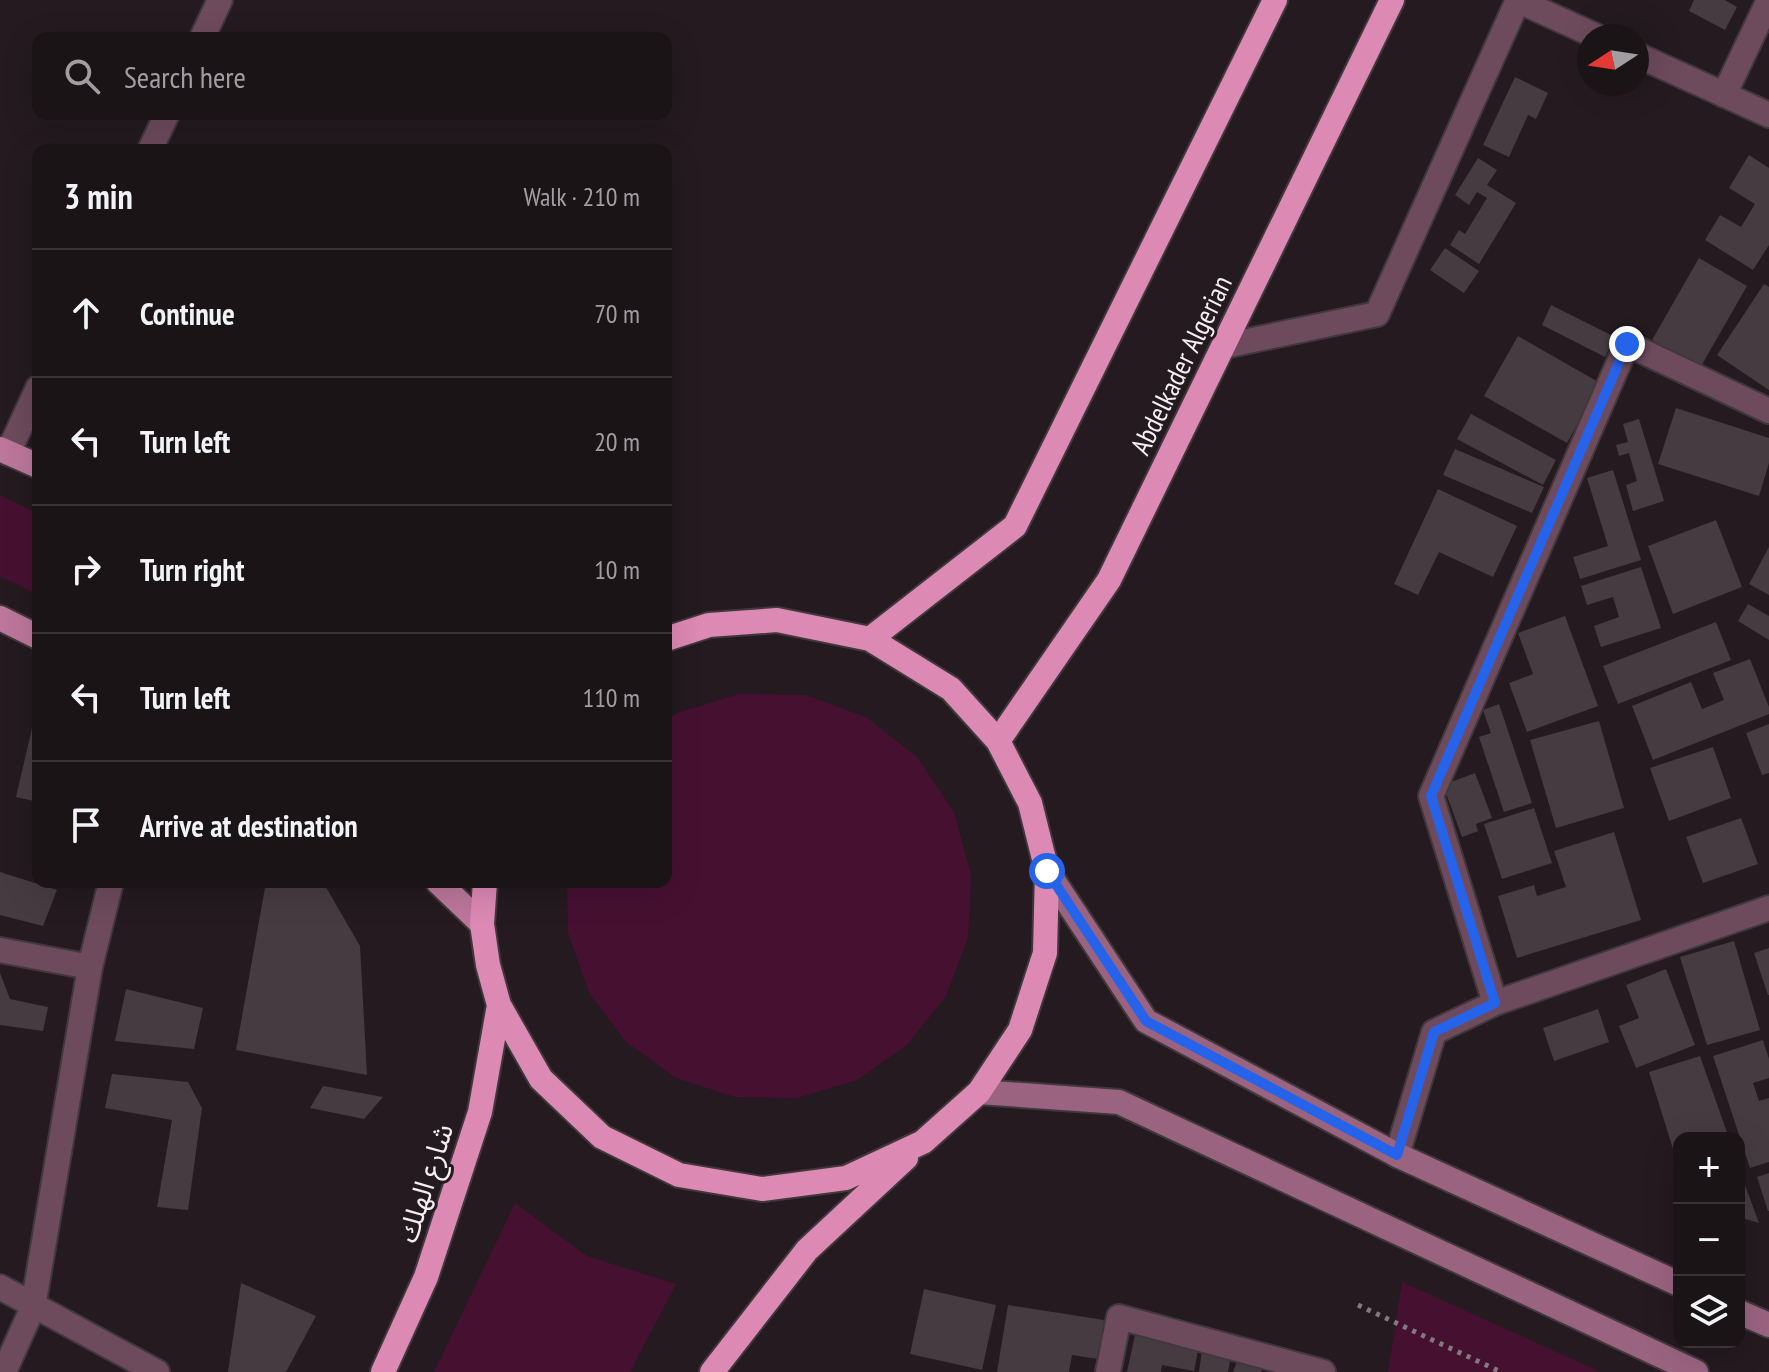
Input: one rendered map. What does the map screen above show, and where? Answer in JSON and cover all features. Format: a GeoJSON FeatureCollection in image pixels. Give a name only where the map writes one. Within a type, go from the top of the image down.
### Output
{"type":"FeatureCollection","features":[{"type":"Feature","properties":{"kind":"highway"},"geometry":{"type":"LineString","coordinates":[[870,639],[1015,526],[1275,0]]}},
{"type":"Feature","properties":{"kind":"highway","name":"Abdelkader Algerian"},"geometry":{"type":"LineString","coordinates":[[998,741],[1109,580],[1392,0]]}},
{"type":"Feature","properties":{"kind":"highway"},"geometry":{"type":"LineString","coordinates":[[672,637],[709,625],[777,620],[870,639],[951,689],[998,741],[1030,803],[1047,871],[1045,953],[1020,1030],[979,1092],[807,1250],[712,1372]]}},
{"type":"Feature","properties":{"kind":"highway"},"geometry":{"type":"LineString","coordinates":[[485,888],[482,924],[488,965],[499,1005],[541,1079],[602,1137],[679,1175],[762,1189],[846,1178],[923,1142]]}},
{"type":"Feature","properties":{"kind":"highway","name":"شارع الهلك"},"geometry":{"type":"LineString","coordinates":[[383,1372],[426,1277],[480,1112],[499,1005]]}},
{"type":"Feature","properties":{"kind":"main road"},"geometry":{"type":"LineString","coordinates":[[4,451],[32,463]]}},
{"type":"Feature","properties":{"kind":"main road"},"geometry":{"type":"LineString","coordinates":[[0,618],[32,634]]}},
{"type":"Feature","properties":{"kind":"main road"},"geometry":{"type":"LineString","coordinates":[[1047,871],[1146,1021],[1397,1155],[1673,1281]]}},
{"type":"Feature","properties":{"kind":"main road"},"geometry":{"type":"LineString","coordinates":[[444,888],[482,924]]}},
{"type":"Feature","properties":{"kind":"main road"},"geometry":{"type":"LineString","coordinates":[[979,1092],[1119,1102],[1696,1372]]}},
{"type":"Feature","properties":{"kind":"main road"},"geometry":{"type":"LineString","coordinates":[[1745,1315],[1769,1325]]}},
{"type":"Feature","properties":{"kind":"street"},"geometry":{"type":"LineString","coordinates":[[205,32],[220,0]]}},
{"type":"Feature","properties":{"kind":"street"},"geometry":{"type":"LineString","coordinates":[[1224,346],[1377,314],[1518,0],[1577,27]]}},
{"type":"Feature","properties":{"kind":"street"},"geometry":{"type":"LineString","coordinates":[[1724,95],[1769,0]]}},
{"type":"Feature","properties":{"kind":"street"},"geometry":{"type":"LineString","coordinates":[[1649,61],[1769,115]]}},
{"type":"Feature","properties":{"kind":"street"},"geometry":{"type":"LineString","coordinates":[[153,144],[164,120]]}},
{"type":"Feature","properties":{"kind":"street"},"geometry":{"type":"LineString","coordinates":[[1495,1003],[1431,796],[1627,344],[1769,411]]}},
{"type":"Feature","properties":{"kind":"street"},"geometry":{"type":"LineString","coordinates":[[4,451],[32,399]]}},
{"type":"Feature","properties":{"kind":"street"},"geometry":{"type":"LineString","coordinates":[[4,1372],[33,1307],[90,967],[110,888]]}},
{"type":"Feature","properties":{"kind":"street"},"geometry":{"type":"LineString","coordinates":[[1397,1155],[1434,1032],[1495,1003],[1769,908]]}},
{"type":"Feature","properties":{"kind":"street"},"geometry":{"type":"LineString","coordinates":[[0,950],[90,967]]}},
{"type":"Feature","properties":{"kind":"street"},"geometry":{"type":"LineString","coordinates":[[0,1287],[157,1372]]}},
{"type":"Feature","properties":{"kind":"street"},"geometry":{"type":"LineString","coordinates":[[1108,1372],[1119,1317],[1323,1372]]}},
{"type":"Feature","properties":{"kind":"path"},"geometry":{"type":"LineString","coordinates":[[1358,1305],[1501,1372]]}},
{"type":"Feature","properties":{"kind":"shaded area"},"geometry":{"type":"Polygon","coordinates":[[[0,495],[32,511],[32,592],[0,576],[0,495]]]}},
{"type":"Feature","properties":{"kind":"shaded area"},"geometry":{"type":"Polygon","coordinates":[[[739,694],[805,695],[866,717],[917,757],[954,812],[971,875],[968,938],[946,996],[907,1045],[857,1080],[797,1098],[735,1097],[676,1078],[625,1041],[589,992],[568,933],[567,888],[672,888],[672,717],[739,694]]]}},
{"type":"Feature","properties":{"kind":"shaded area"},"geometry":{"type":"Polygon","coordinates":[[[515,1203],[587,1256],[676,1284],[630,1372],[434,1372],[515,1203]]]}},
{"type":"Feature","properties":{"kind":"shaded area"},"geometry":{"type":"Polygon","coordinates":[[[1402,1282],[1601,1372],[1388,1372],[1402,1282]]]}},
{"type":"Feature","properties":{"kind":"building"},"geometry":{"type":"Polygon","coordinates":[[[1694,0],[1725,0],[1737,7],[1725,30],[1689,11],[1694,0]]]}},
{"type":"Feature","properties":{"kind":"building"},"geometry":{"type":"Polygon","coordinates":[[[1515,77],[1548,93],[1536,119],[1528,115],[1509,157],[1483,145],[1515,77]]]}},
{"type":"Feature","properties":{"kind":"building"},"geometry":{"type":"Polygon","coordinates":[[[1749,155],[1769,168],[1769,245],[1753,270],[1705,240],[1720,215],[1741,227],[1755,204],[1729,188],[1749,155]]]}},
{"type":"Feature","properties":{"kind":"building"},"geometry":{"type":"Polygon","coordinates":[[[1478,158],[1497,170],[1487,185],[1516,203],[1479,264],[1450,245],[1459,230],[1465,234],[1487,198],[1477,192],[1469,205],[1455,195],[1478,158]]]}},
{"type":"Feature","properties":{"kind":"building"},"geometry":{"type":"Polygon","coordinates":[[[1445,248],[1479,271],[1464,293],[1430,270],[1445,248]]]}},
{"type":"Feature","properties":{"kind":"building"},"geometry":{"type":"Polygon","coordinates":[[[1699,258],[1747,286],[1700,368],[1652,340],[1699,258]]]}},
{"type":"Feature","properties":{"kind":"building"},"geometry":{"type":"Polygon","coordinates":[[[1764,284],[1769,287],[1769,390],[1717,355],[1764,284]]]}},
{"type":"Feature","properties":{"kind":"building"},"geometry":{"type":"Polygon","coordinates":[[[1551,305],[1615,337],[1605,357],[1542,325],[1551,305]]]}},
{"type":"Feature","properties":{"kind":"building"},"geometry":{"type":"Polygon","coordinates":[[[1518,336],[1600,383],[1567,443],[1484,396],[1518,336]]]}},
{"type":"Feature","properties":{"kind":"building"},"geometry":{"type":"Polygon","coordinates":[[[1676,408],[1769,438],[1769,463],[1759,496],[1658,464],[1676,408]]]}},
{"type":"Feature","properties":{"kind":"building"},"geometry":{"type":"Polygon","coordinates":[[[1471,414],[1556,460],[1543,485],[1457,439],[1471,414]]]}},
{"type":"Feature","properties":{"kind":"building"},"geometry":{"type":"Polygon","coordinates":[[[1639,419],[1664,501],[1633,511],[1626,485],[1637,481],[1629,453],[1619,456],[1616,445],[1628,442],[1623,424],[1639,419]]]}},
{"type":"Feature","properties":{"kind":"building"},"geometry":{"type":"Polygon","coordinates":[[[1455,449],[1544,487],[1532,513],[1443,475],[1455,449]]]}},
{"type":"Feature","properties":{"kind":"building"},"geometry":{"type":"Polygon","coordinates":[[[1613,470],[1641,560],[1580,579],[1573,557],[1608,546],[1587,478],[1613,470]]]}},
{"type":"Feature","properties":{"kind":"building"},"geometry":{"type":"Polygon","coordinates":[[[1438,489],[1517,526],[1493,577],[1439,552],[1418,595],[1394,584],[1438,489]]]}},
{"type":"Feature","properties":{"kind":"building"},"geometry":{"type":"Polygon","coordinates":[[[1716,520],[1742,587],[1673,614],[1648,546],[1716,520]]]}},
{"type":"Feature","properties":{"kind":"building"},"geometry":{"type":"Polygon","coordinates":[[[1769,547],[1769,595],[1749,584],[1769,547]]]}},
{"type":"Feature","properties":{"kind":"building"},"geometry":{"type":"Polygon","coordinates":[[[1641,567],[1661,628],[1601,647],[1594,626],[1619,617],[1613,597],[1587,605],[1581,586],[1641,567]]]}},
{"type":"Feature","properties":{"kind":"building"},"geometry":{"type":"Polygon","coordinates":[[[1748,604],[1769,616],[1769,640],[1738,621],[1748,604]]]}},
{"type":"Feature","properties":{"kind":"building"},"geometry":{"type":"Polygon","coordinates":[[[1565,616],[1598,706],[1527,732],[1509,683],[1533,674],[1518,633],[1565,616]]]}},
{"type":"Feature","properties":{"kind":"building"},"geometry":{"type":"Polygon","coordinates":[[[1716,622],[1731,660],[1618,704],[1603,666],[1716,622]]]}},
{"type":"Feature","properties":{"kind":"building"},"geometry":{"type":"Polygon","coordinates":[[[1750,659],[1769,714],[1653,760],[1632,706],[1691,682],[1702,709],[1724,700],[1713,673],[1750,659]]]}},
{"type":"Feature","properties":{"kind":"building"},"geometry":{"type":"Polygon","coordinates":[[[1499,704],[1532,803],[1504,812],[1479,737],[1491,733],[1483,710],[1499,704]]]}},
{"type":"Feature","properties":{"kind":"building"},"geometry":{"type":"Polygon","coordinates":[[[1599,721],[1624,808],[1556,828],[1530,740],[1599,721]]]}},
{"type":"Feature","properties":{"kind":"building"},"geometry":{"type":"Polygon","coordinates":[[[1769,724],[1769,773],[1762,775],[1746,733],[1769,724]]]}},
{"type":"Feature","properties":{"kind":"building"},"geometry":{"type":"Polygon","coordinates":[[[32,728],[32,801],[16,797],[32,728]]]}},
{"type":"Feature","properties":{"kind":"building"},"geometry":{"type":"Polygon","coordinates":[[[1713,747],[1731,798],[1669,821],[1650,768],[1713,747]]]}},
{"type":"Feature","properties":{"kind":"building"},"geometry":{"type":"Polygon","coordinates":[[[1475,773],[1492,818],[1476,824],[1478,831],[1462,837],[1443,785],[1475,773]]]}},
{"type":"Feature","properties":{"kind":"building"},"geometry":{"type":"Polygon","coordinates":[[[1534,808],[1552,863],[1502,879],[1484,824],[1534,808]]]}},
{"type":"Feature","properties":{"kind":"building"},"geometry":{"type":"Polygon","coordinates":[[[1741,818],[1758,864],[1703,883],[1686,837],[1741,818]]]}},
{"type":"Feature","properties":{"kind":"building"},"geometry":{"type":"Polygon","coordinates":[[[1614,832],[1641,920],[1517,958],[1498,896],[1534,885],[1537,896],[1566,887],[1554,851],[1614,832]]]}},
{"type":"Feature","properties":{"kind":"building"},"geometry":{"type":"Polygon","coordinates":[[[0,872],[32,882],[32,888],[57,890],[43,926],[0,915],[0,872]]]}},
{"type":"Feature","properties":{"kind":"building"},"geometry":{"type":"Polygon","coordinates":[[[265,888],[326,888],[360,946],[367,1075],[236,1050],[265,888]]]}},
{"type":"Feature","properties":{"kind":"building"},"geometry":{"type":"Polygon","coordinates":[[[1734,941],[1760,1030],[1707,1045],[1680,957],[1734,941]]]}},
{"type":"Feature","properties":{"kind":"building"},"geometry":{"type":"Polygon","coordinates":[[[1769,948],[1769,995],[1768,995],[1754,953],[1769,948]]]}},
{"type":"Feature","properties":{"kind":"building"},"geometry":{"type":"Polygon","coordinates":[[[1666,969],[1695,1045],[1636,1068],[1619,1026],[1639,1018],[1626,985],[1666,969]]]}},
{"type":"Feature","properties":{"kind":"building"},"geometry":{"type":"Polygon","coordinates":[[[0,973],[10,999],[48,1007],[43,1031],[0,1025],[0,973]]]}},
{"type":"Feature","properties":{"kind":"building"},"geometry":{"type":"Polygon","coordinates":[[[126,989],[203,1008],[194,1049],[115,1041],[126,989]]]}},
{"type":"Feature","properties":{"kind":"building"},"geometry":{"type":"Polygon","coordinates":[[[1598,1009],[1609,1042],[1554,1061],[1543,1028],[1598,1009]]]}},
{"type":"Feature","properties":{"kind":"building"},"geometry":{"type":"Polygon","coordinates":[[[1763,1040],[1769,1059],[1769,1078],[1753,1083],[1759,1101],[1769,1098],[1769,1162],[1750,1168],[1745,1153],[1745,1132],[1738,1132],[1713,1056],[1763,1040]]]}},
{"type":"Feature","properties":{"kind":"building"},"geometry":{"type":"Polygon","coordinates":[[[1700,1056],[1727,1132],[1673,1132],[1673,1149],[1649,1072],[1700,1056]]]}},
{"type":"Feature","properties":{"kind":"building"},"geometry":{"type":"Polygon","coordinates":[[[112,1074],[188,1082],[202,1108],[188,1210],[157,1207],[172,1120],[105,1108],[112,1074]]]}},
{"type":"Feature","properties":{"kind":"building"},"geometry":{"type":"Polygon","coordinates":[[[323,1086],[383,1097],[364,1119],[310,1108],[323,1086]]]}},
{"type":"Feature","properties":{"kind":"building"},"geometry":{"type":"Polygon","coordinates":[[[1769,1173],[1769,1211],[1768,1211],[1757,1177],[1769,1173]]]}},
{"type":"Feature","properties":{"kind":"building"},"geometry":{"type":"Polygon","coordinates":[[[1745,1185],[1759,1223],[1745,1219],[1745,1185]]]}},
{"type":"Feature","properties":{"kind":"building"},"geometry":{"type":"Polygon","coordinates":[[[241,1283],[316,1316],[286,1372],[228,1372],[241,1283]]]}},
{"type":"Feature","properties":{"kind":"building"},"geometry":{"type":"Polygon","coordinates":[[[924,1289],[996,1305],[982,1370],[910,1354],[924,1289]]]}},
{"type":"Feature","properties":{"kind":"building"},"geometry":{"type":"Polygon","coordinates":[[[1008,1305],[1104,1320],[1098,1359],[1072,1355],[1069,1372],[997,1372],[1008,1305]]]}},
{"type":"Feature","properties":{"kind":"building"},"geometry":{"type":"Polygon","coordinates":[[[1135,1335],[1198,1350],[1194,1371],[1162,1365],[1161,1372],[1127,1372],[1135,1335]]]}},
{"type":"Feature","properties":{"kind":"building"},"geometry":{"type":"Polygon","coordinates":[[[1202,1350],[1231,1355],[1228,1372],[1199,1372],[1202,1350]]]}},
{"type":"Feature","properties":{"kind":"building"},"geometry":{"type":"Polygon","coordinates":[[[1239,1356],[1264,1366],[1261,1372],[1233,1372],[1239,1356]]]}},
{"type":"Feature","properties":{"kind":"route"},"geometry":{"type":"LineString","coordinates":[[1047,871],[1146,1021],[1397,1155],[1434,1032],[1495,1003],[1431,796],[1627,344]]}}]}
